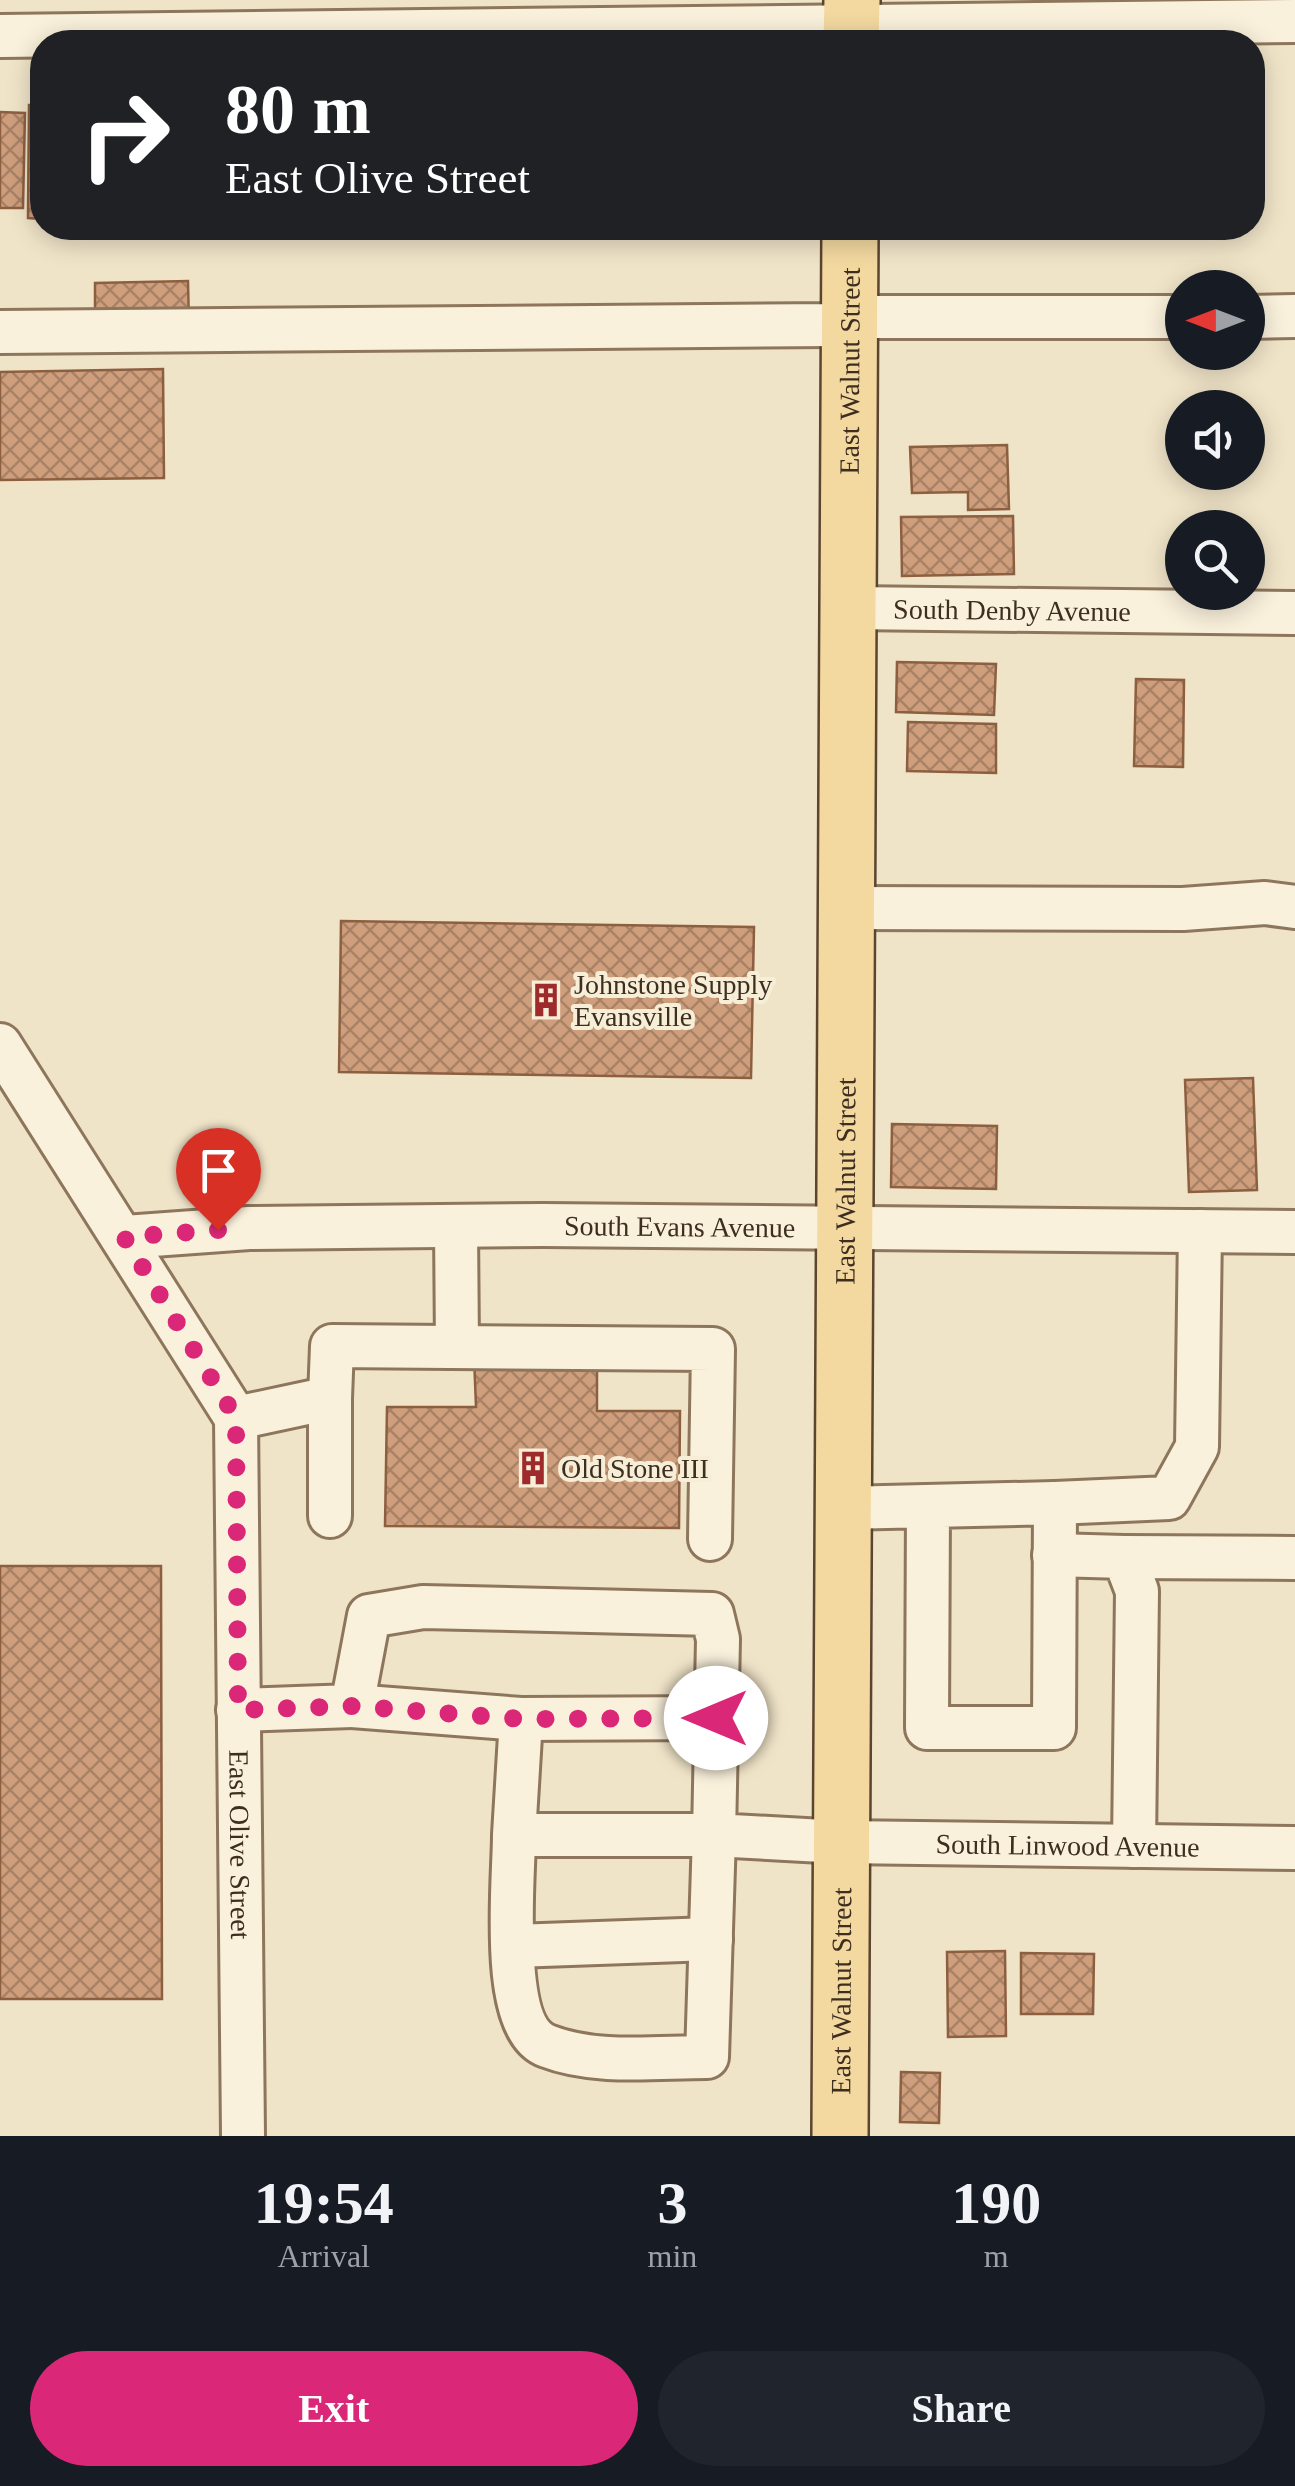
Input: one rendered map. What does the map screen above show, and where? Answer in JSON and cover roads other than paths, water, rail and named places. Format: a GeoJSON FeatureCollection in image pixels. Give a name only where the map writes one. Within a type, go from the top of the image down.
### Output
{"type":"FeatureCollection","features":[{"type":"Feature","properties":{"kind":"main road","name":"East Walnut Street"},"geometry":{"type":"LineString","coordinates":[[840,2136],[850,240]]}},
{"type":"Feature","properties":{"kind":"street"},"geometry":{"type":"LineString","coordinates":[[393,30],[1295,22]]}},
{"type":"Feature","properties":{"kind":"street"},"geometry":{"type":"LineString","coordinates":[[0,36],[30,36]]}},
{"type":"Feature","properties":{"kind":"street"},"geometry":{"type":"LineString","coordinates":[[0,332],[834,325],[850,317],[1165,316]]}},
{"type":"Feature","properties":{"kind":"street"},"geometry":{"type":"LineString","coordinates":[[1265,316],[1295,316]]}},
{"type":"Feature","properties":{"kind":"street","name":"South Denby Avenue"},"geometry":{"type":"LineString","coordinates":[[850,608],[1295,613]]}},
{"type":"Feature","properties":{"kind":"street"},"geometry":{"type":"LineString","coordinates":[[848,908],[1184,910],[1265,903],[1295,907]]}},
{"type":"Feature","properties":{"kind":"street"},"geometry":{"type":"LineString","coordinates":[[0,1044],[236,1418],[330,1398]]}},
{"type":"Feature","properties":{"kind":"street"},"geometry":{"type":"LineString","coordinates":[[456,1226],[456,1347]]}},
{"type":"Feature","properties":{"kind":"street","name":"South Evans Avenue"},"geometry":{"type":"LineString","coordinates":[[124,1237],[249,1228],[456,1226],[1295,1232]]}},
{"type":"Feature","properties":{"kind":"street"},"geometry":{"type":"LineString","coordinates":[[843,1508],[1170,1498],[1196,1447],[1200,1231]]}},
{"type":"Feature","properties":{"kind":"street"},"geometry":{"type":"LineString","coordinates":[[330,1516],[332,1346],[713,1349],[710,1539]]}},
{"type":"Feature","properties":{"kind":"street","name":"East Olive Street"},"geometry":{"type":"LineString","coordinates":[[236,1418],[244,2136]]}},
{"type":"Feature","properties":{"kind":"street"},"geometry":{"type":"LineString","coordinates":[[928,1507],[927,1728],[1054,1728],[1055,1503]]}},
{"type":"Feature","properties":{"kind":"street"},"geometry":{"type":"LineString","coordinates":[[1054,1555],[1295,1558]]}},
{"type":"Feature","properties":{"kind":"street"},"geometry":{"type":"LineString","coordinates":[[1124,1557],[1137,1590],[1134,1846]]}},
{"type":"Feature","properties":{"kind":"street"},"geometry":{"type":"LineString","coordinates":[[352,1706],[369,1616],[423,1607],[712,1614],[718,1639],[707,2056],[593,2056],[542,2046],[521,2020],[514,1980],[514,1835],[522,1719]]}},
{"type":"Feature","properties":{"kind":"street"},"geometry":{"type":"LineString","coordinates":[[238,1710],[352,1706],[522,1719],[716,1718]]}},
{"type":"Feature","properties":{"kind":"street","name":"South Linwood Avenue"},"geometry":{"type":"LineString","coordinates":[[514,1835],[714,1834],[841,1842],[1295,1848]]}},
{"type":"Feature","properties":{"kind":"street"},"geometry":{"type":"LineString","coordinates":[[514,1946],[710,1939]]}},
{"type":"Feature","properties":{"kind":"place","name":"Johnstone Supply Evansville"},"geometry":{"type":"Point","coordinates":[546,1000]}},
{"type":"Feature","properties":{"kind":"place","name":"Old Stone III"},"geometry":{"type":"Point","coordinates":[533,1468]}}]}
